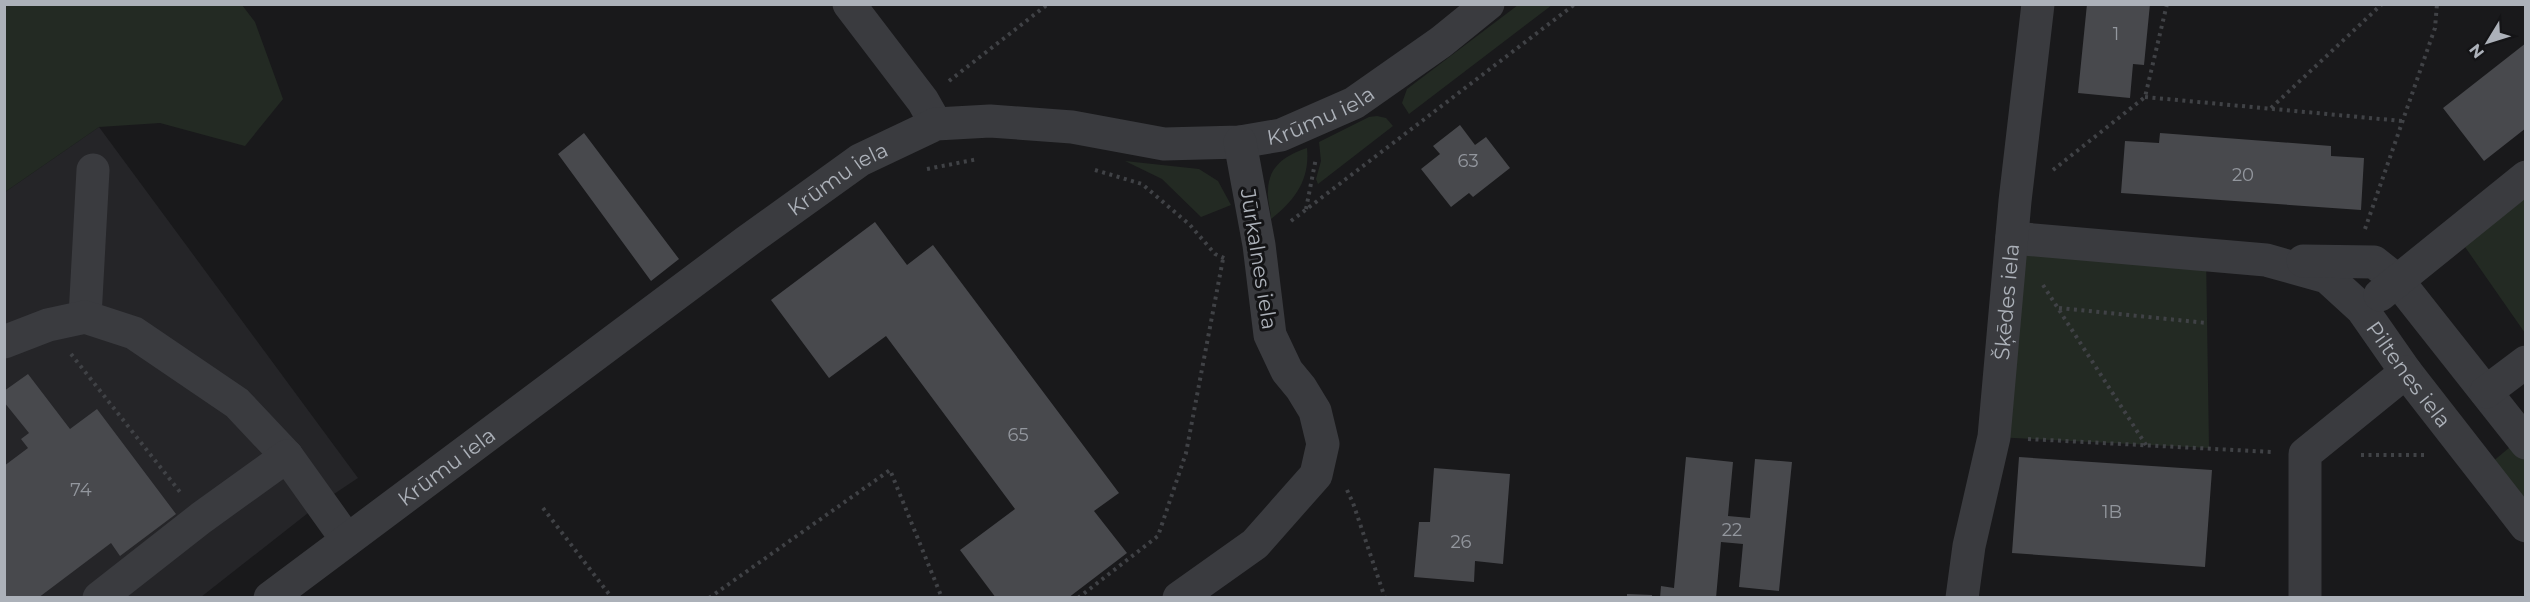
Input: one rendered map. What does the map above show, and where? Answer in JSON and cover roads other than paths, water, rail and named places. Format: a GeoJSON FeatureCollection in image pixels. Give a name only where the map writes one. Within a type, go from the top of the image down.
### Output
{"type":"FeatureCollection","features":[{"type":"Feature","properties":{"kind":"street"},"geometry":{"type":"LineString","coordinates":[[849,4],[929,113]]}},
{"type":"Feature","properties":{"kind":"street","name":"Krūmu iela"},"geometry":{"type":"LineString","coordinates":[[270,597],[746,242],[929,113],[1072,128],[1164,144],[1240,142],[1281,135],[1354,103],[1440,42],[1488,4]]}},
{"type":"Feature","properties":{"kind":"street","name":"Šķēdes iela"},"geometry":{"type":"LineString","coordinates":[[1962,597],[1969,546],[1994,437],[2015,201],[2038,4]]}},
{"type":"Feature","properties":{"kind":"street","name":"Jūrkalnes iela"},"geometry":{"type":"LineString","coordinates":[[1179,597],[1256,544],[1316,475],[1323,444],[1314,411],[1301,388],[1287,371],[1270,335],[1259,245],[1240,142]]}},
{"type":"Feature","properties":{"kind":"street"},"geometry":{"type":"LineString","coordinates":[[85,317],[93,170]]}},
{"type":"Feature","properties":{"kind":"street"},"geometry":{"type":"LineString","coordinates":[[2362,309],[2526,177]]}},
{"type":"Feature","properties":{"kind":"street","name":"Piltenes iela"},"geometry":{"type":"LineString","coordinates":[[2012,238],[2266,260],[2353,264],[2374,262],[2398,281],[2526,443]]}},
{"type":"Feature","properties":{"kind":"street","name":"Piltenes iela"},"geometry":{"type":"LineString","coordinates":[[2266,260],[2327,277],[2362,309],[2406,372],[2526,526]]}},
{"type":"Feature","properties":{"kind":"street"},"geometry":{"type":"LineString","coordinates":[[4,342],[48,325],[85,317],[134,333],[237,403],[287,456],[347,540]]}},
{"type":"Feature","properties":{"kind":"street"},"geometry":{"type":"LineString","coordinates":[[2486,392],[2526,362]]}},
{"type":"Feature","properties":{"kind":"street"},"geometry":{"type":"LineString","coordinates":[[2305,597],[2305,454],[2406,372]]}},
{"type":"Feature","properties":{"kind":"street"},"geometry":{"type":"LineString","coordinates":[[99,597],[287,456]]}}]}
